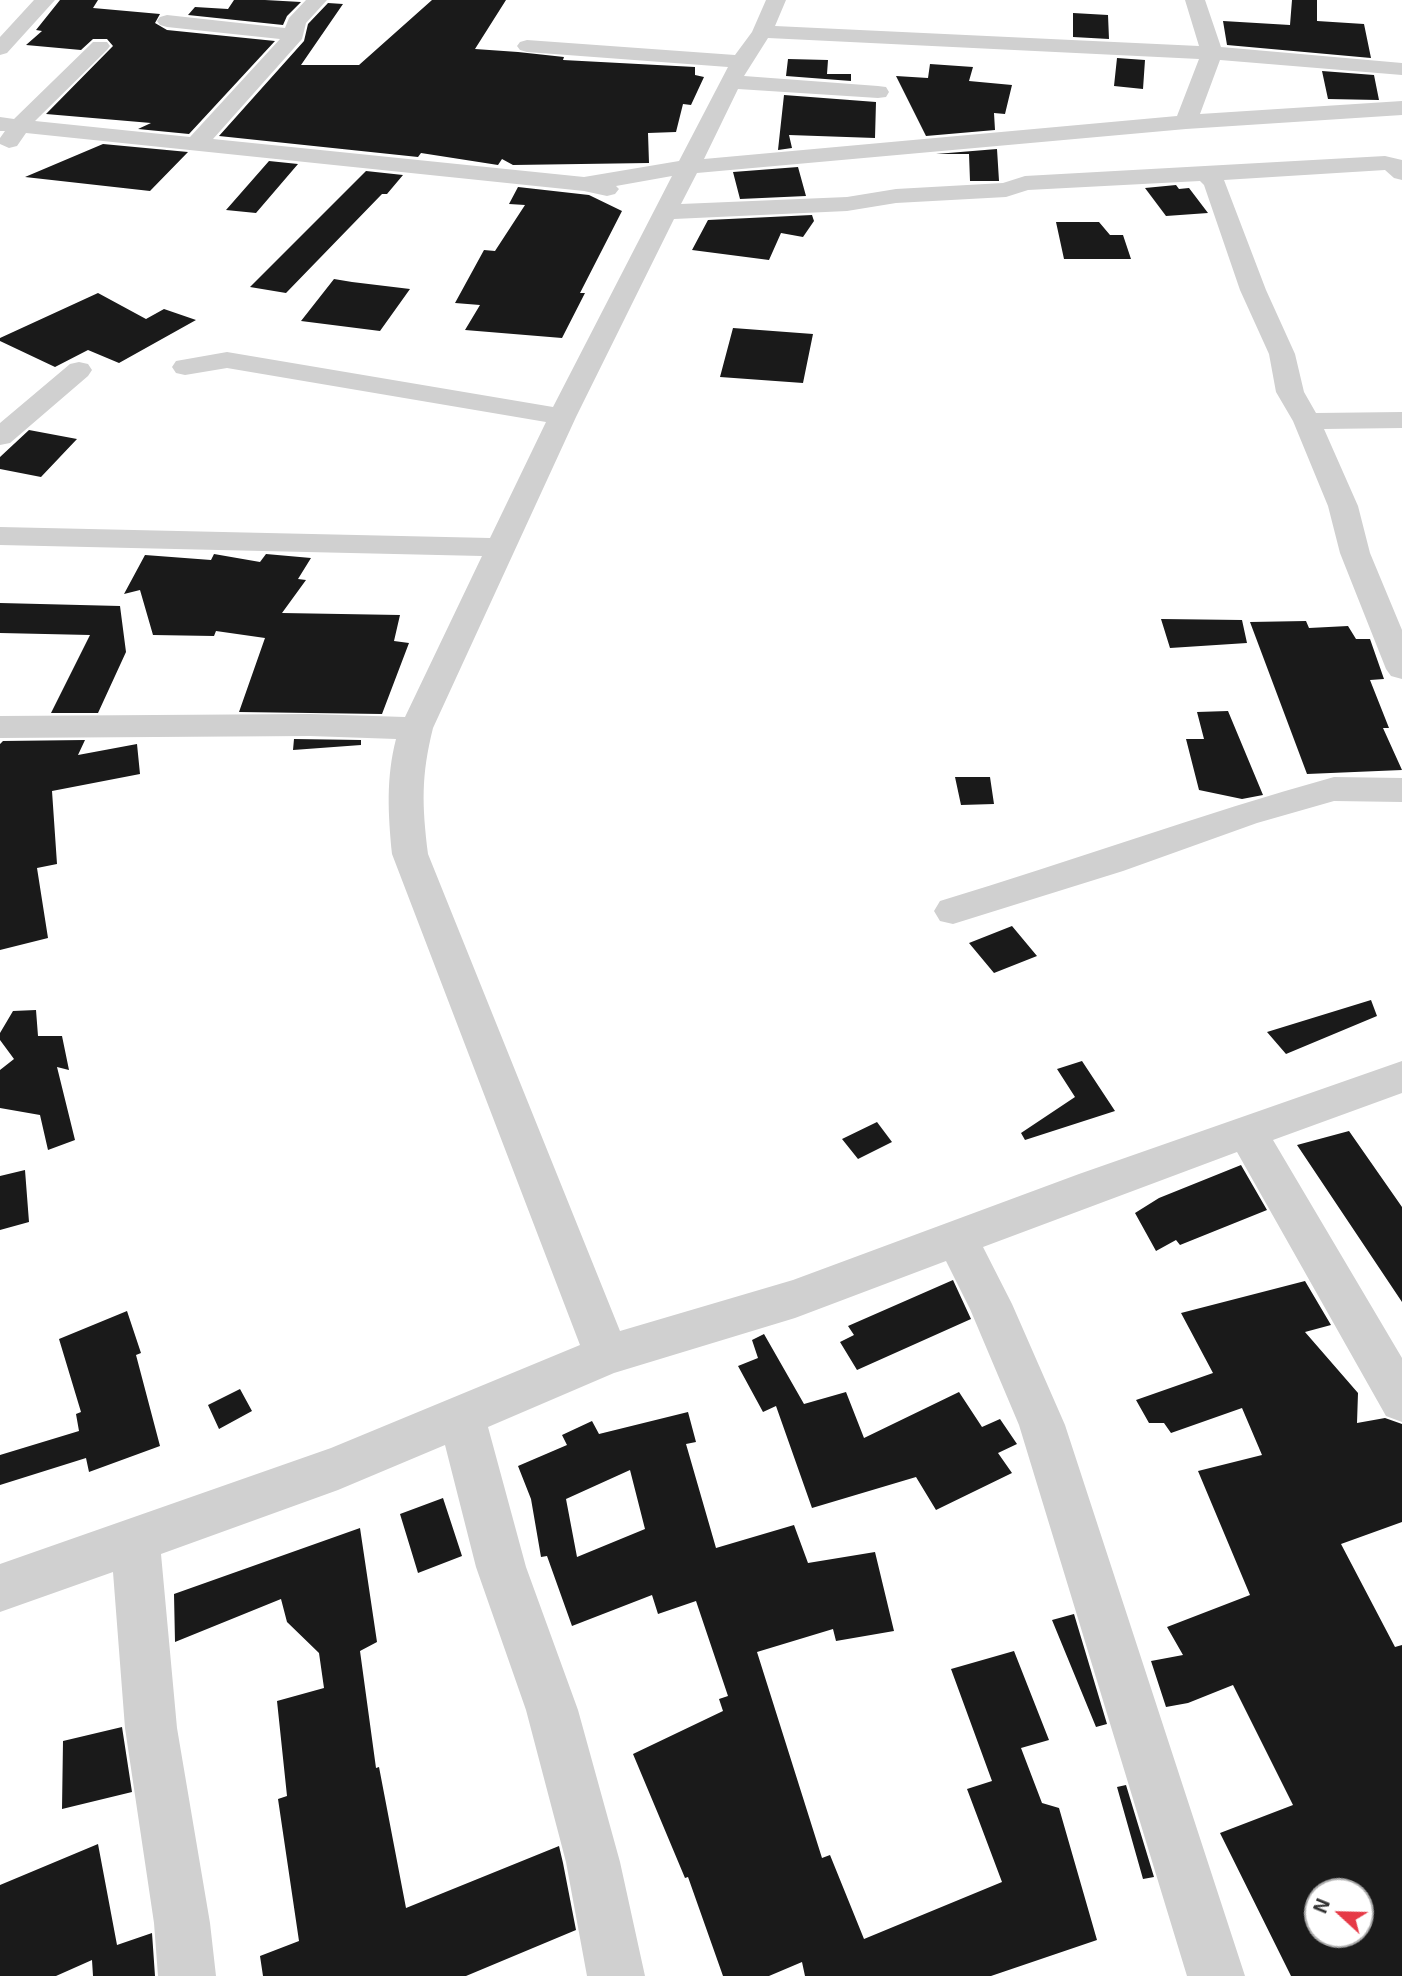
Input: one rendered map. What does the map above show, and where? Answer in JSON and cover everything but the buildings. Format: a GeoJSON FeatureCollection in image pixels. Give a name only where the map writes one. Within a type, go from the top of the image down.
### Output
{"type":"FeatureCollection","features":[{"type":"Feature","properties":{"kind":"street"},"geometry":{"type":"LineString","coordinates":[[0,49],[45,0]]}},
{"type":"Feature","properties":{"kind":"street"},"geometry":{"type":"LineString","coordinates":[[194,146],[295,36],[296,22],[317,0]]}},
{"type":"Feature","properties":{"kind":"street"},"geometry":{"type":"LineString","coordinates":[[607,1355],[410,854],[404,800],[407,763],[416,728],[450,651],[562,417],[687,167],[736,72],[762,32],[776,0]]}},
{"type":"Feature","properties":{"kind":"street"},"geometry":{"type":"LineString","coordinates":[[1186,122],[1212,53],[1195,0]]}},
{"type":"Feature","properties":{"kind":"street"},"geometry":{"type":"LineString","coordinates":[[167,21],[295,36]]}},
{"type":"Feature","properties":{"kind":"street"},"geometry":{"type":"LineString","coordinates":[[762,32],[1212,53],[1402,69]]}},
{"type":"Feature","properties":{"kind":"street"},"geometry":{"type":"LineString","coordinates":[[0,150],[11,125],[27,116],[100,46]]}},
{"type":"Feature","properties":{"kind":"street"},"geometry":{"type":"LineString","coordinates":[[527,46],[878,92]]}},
{"type":"Feature","properties":{"kind":"street"},"geometry":{"type":"LineString","coordinates":[[584,184],[687,167],[1186,122],[1402,108]]}},
{"type":"Feature","properties":{"kind":"street"},"geometry":{"type":"LineString","coordinates":[[11,125],[194,146],[584,184],[667,209],[847,204],[897,196],[1006,190],[1025,183],[1385,163],[1395,165],[1402,173]]}},
{"type":"Feature","properties":{"kind":"street"},"geometry":{"type":"LineString","coordinates":[[1204,173],[1215,183],[1253,290],[1282,354],[1290,392],[1307,421],[1343,506],[1355,553],[1402,669]]}},
{"type":"Feature","properties":{"kind":"street"},"geometry":{"type":"LineString","coordinates":[[185,367],[227,360],[562,417]]}},
{"type":"Feature","properties":{"kind":"street"},"geometry":{"type":"LineString","coordinates":[[0,437],[79,370]]}},
{"type":"Feature","properties":{"kind":"street"},"geometry":{"type":"LineString","coordinates":[[1307,421],[1402,420]]}},
{"type":"Feature","properties":{"kind":"street"},"geometry":{"type":"LineString","coordinates":[[0,536],[501,547]]}},
{"type":"Feature","properties":{"kind":"street"},"geometry":{"type":"LineString","coordinates":[[0,727],[310,725],[416,728]]}},
{"type":"Feature","properties":{"kind":"street"},"geometry":{"type":"LineString","coordinates":[[953,911],[1110,862],[1245,814],[1334,789],[1402,790]]}},
{"type":"Feature","properties":{"kind":"street"},"geometry":{"type":"LineString","coordinates":[[0,1588],[338,1468],[607,1355],[795,1299],[1402,1077]]}},
{"type":"Feature","properties":{"kind":"street"},"geometry":{"type":"LineString","coordinates":[[1247,1132],[1402,1401]]}},
{"type":"Feature","properties":{"kind":"street"},"geometry":{"type":"LineString","coordinates":[[956,1238],[990,1304],[1042,1425],[1216,1976]]}},
{"type":"Feature","properties":{"kind":"street"},"geometry":{"type":"LineString","coordinates":[[461,1415],[501,1567],[552,1710],[593,1862],[616,1976]]}},
{"type":"Feature","properties":{"kind":"street"},"geometry":{"type":"LineString","coordinates":[[135,1540],[151,1728],[182,1923],[187,1976]]}}]}
